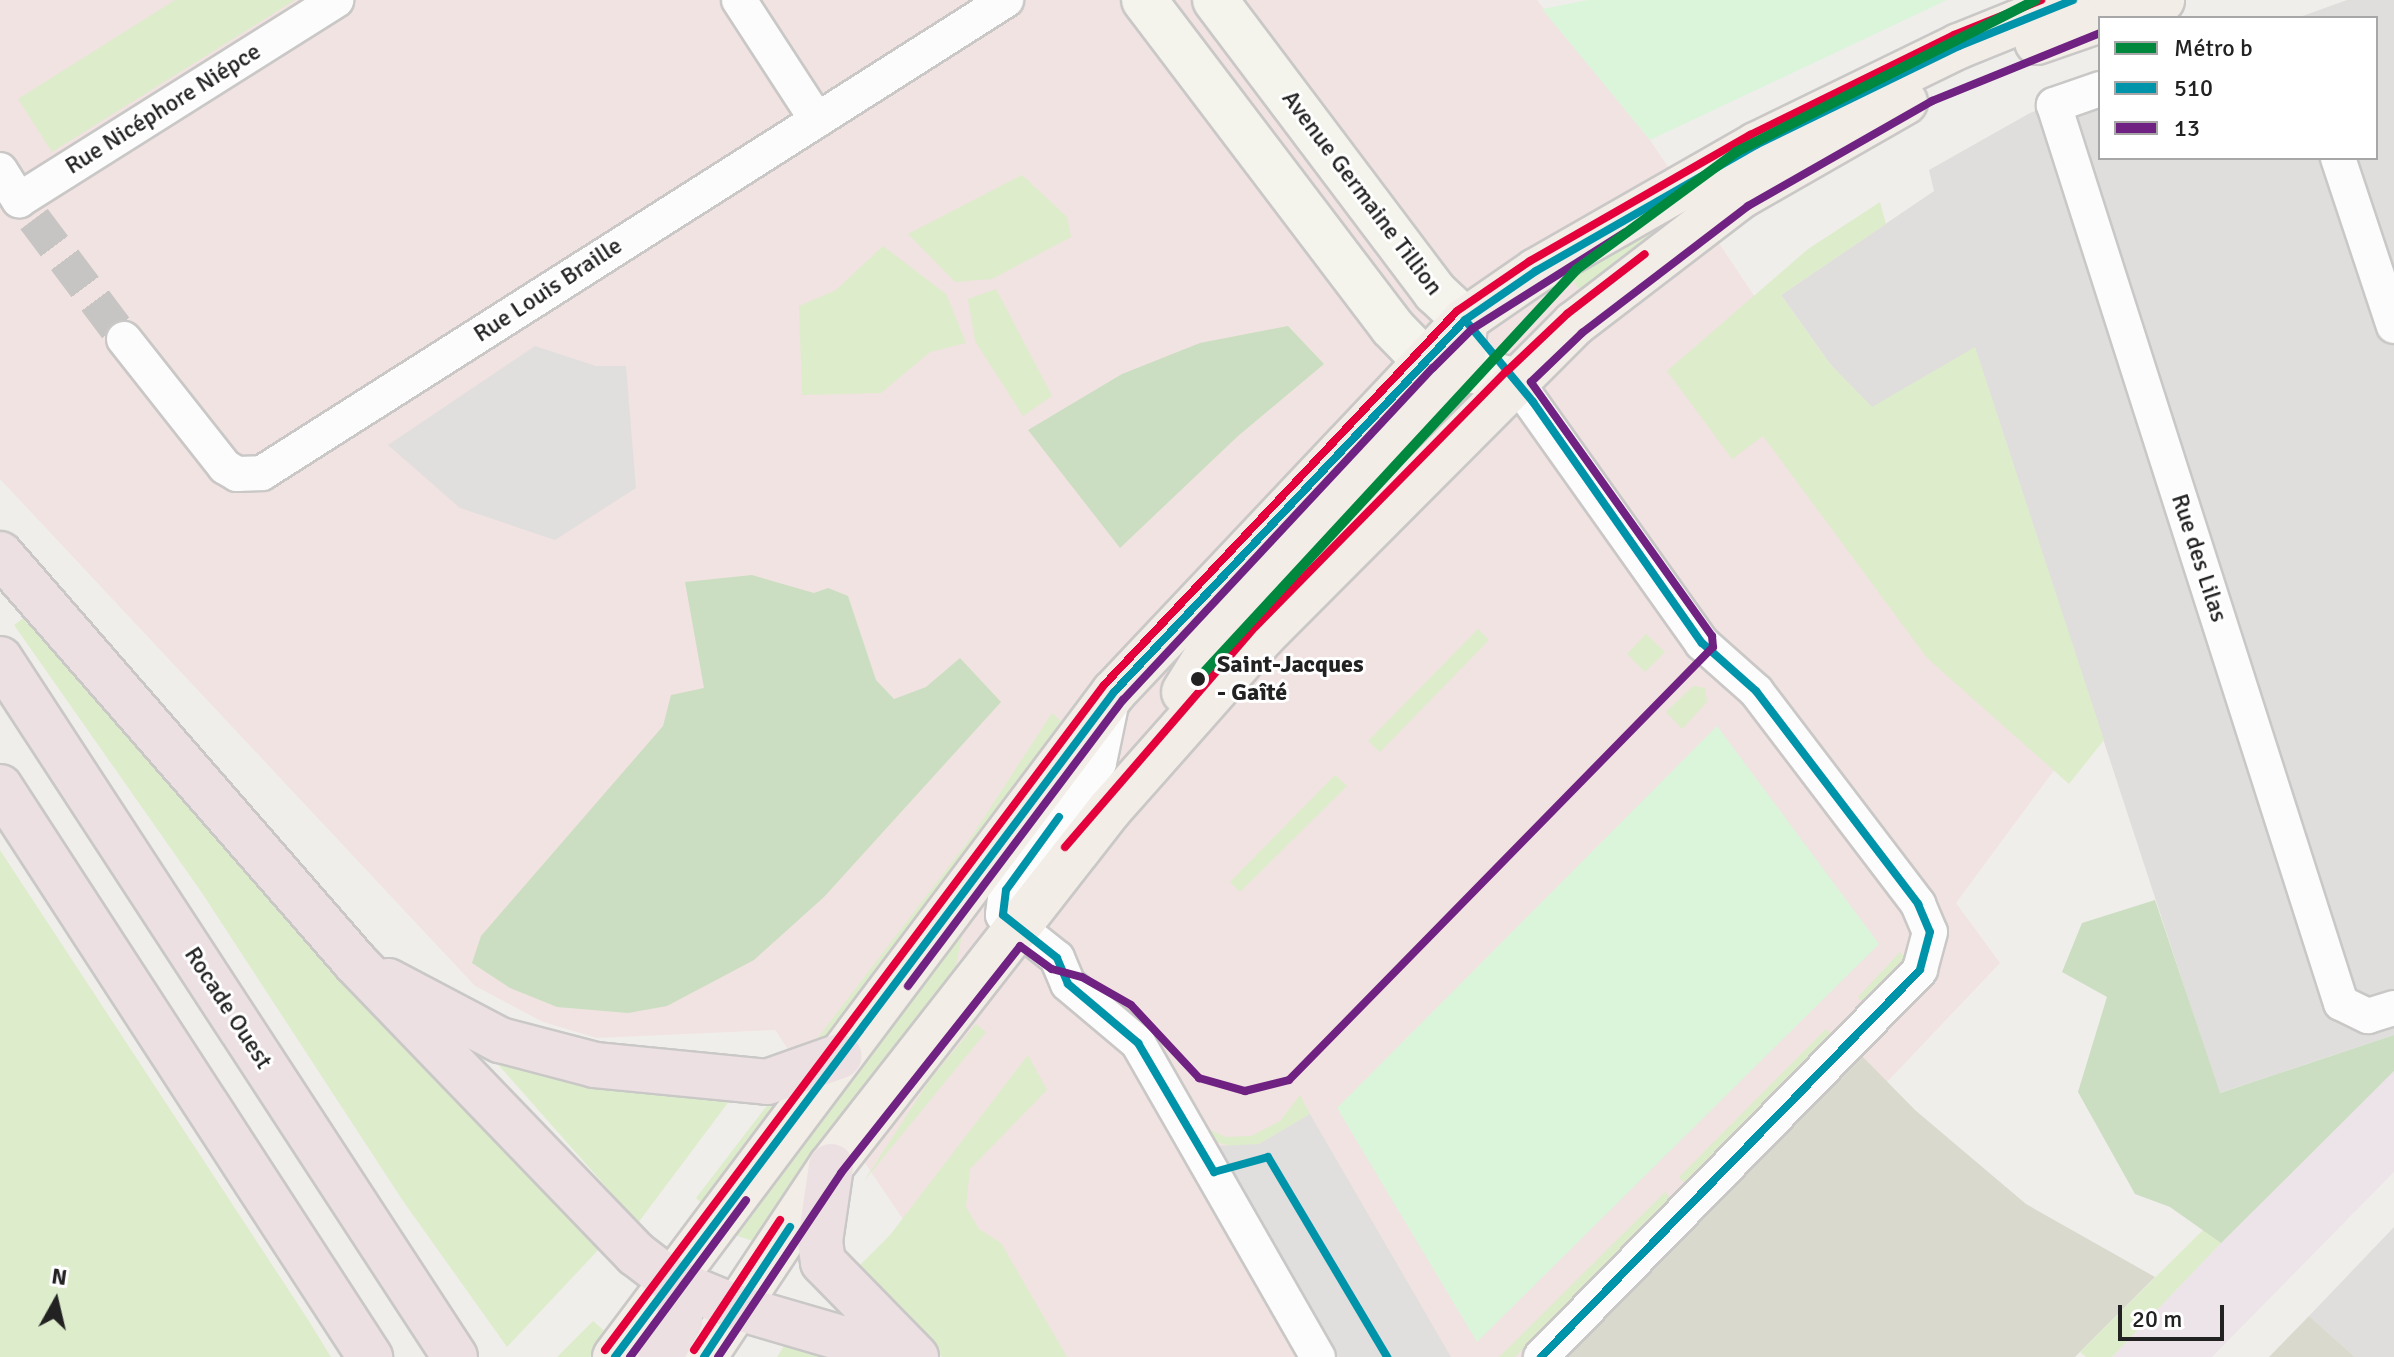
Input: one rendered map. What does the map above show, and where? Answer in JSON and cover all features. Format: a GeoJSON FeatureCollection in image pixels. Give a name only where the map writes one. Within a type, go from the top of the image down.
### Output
{"type":"FeatureCollection","features":[{"type":"Feature","properties":{"kind":"highway"},"geometry":{"type":"LineString","coordinates":[[0,554],[355,962],[636,1254],[670,1280],[679,1291],[680,1321],[660,1357]]}},
{"type":"Feature","properties":{"kind":"highway","name":"Rocade Ouest"},"geometry":{"type":"LineString","coordinates":[[0,659],[455,1357]]}},
{"type":"Feature","properties":{"kind":"highway"},"geometry":{"type":"LineString","coordinates":[[0,787],[370,1357]]}},
{"type":"Feature","properties":{"kind":"highway"},"geometry":{"type":"LineString","coordinates":[[355,962],[500,1040],[595,1065],[767,1082],[840,1056]]}},
{"type":"Feature","properties":{"kind":"highway"},"geometry":{"type":"LineString","coordinates":[[831,1166],[820,1241],[823,1262],[916,1357]]}},
{"type":"Feature","properties":{"kind":"highway"},"geometry":{"type":"LineString","coordinates":[[670,1280],[735,1307],[858,1343],[876,1357]]}},
{"type":"Feature","properties":{"kind":"main road"},"geometry":{"type":"LineString","coordinates":[[1110,809],[1229,620],[1443,364],[1465,320],[1536,271],[1756,145],[1959,46],[2073,0]]}},
{"type":"Feature","properties":{"kind":"main road"},"geometry":{"type":"LineString","coordinates":[[2113,16],[2162,0]]}},
{"type":"Feature","properties":{"kind":"main road"},"geometry":{"type":"LineString","coordinates":[[704,1357],[831,1166],[1110,809],[1265,634],[1515,380],[1574,324],[1741,196],[1927,90],[2098,21]]}},
{"type":"Feature","properties":{"kind":"main road","name":"Avenue Germaine Tillion"},"geometry":{"type":"LineString","coordinates":[[1465,320],[1515,380]]}},
{"type":"Feature","properties":{"kind":"main road"},"geometry":{"type":"LineString","coordinates":[[615,1357],[1114,692],[1443,364]]}},
{"type":"Feature","properties":{"kind":"street","name":"Rue Nicéphore Niépce"},"geometry":{"type":"LineString","coordinates":[[0,170],[26,210],[336,0]]}},
{"type":"Feature","properties":{"kind":"street"},"geometry":{"type":"LineString","coordinates":[[739,0],[817,120]]}},
{"type":"Feature","properties":{"kind":"street","name":"Rue Louis Braille"},"geometry":{"type":"LineString","coordinates":[[124,339],[225,467],[237,474],[262,473],[1006,0]]}},
{"type":"Feature","properties":{"kind":"street"},"geometry":{"type":"LineString","coordinates":[[1144,0],[1392,327],[1443,364],[1515,380],[1702,643],[1744,677],[1918,904],[1930,945],[1920,970],[1868,1026],[1541,1357]]}},
{"type":"Feature","properties":{"kind":"street","name":"Avenue Germaine Tillion"},"geometry":{"type":"LineString","coordinates":[[1215,0],[1435,292],[1465,320]]}},
{"type":"Feature","properties":{"kind":"street","name":"Rue des Lilas"},"geometry":{"type":"LineString","coordinates":[[2098,90],[2054,105],[2341,1003],[2368,1016],[2394,1008]]}},
{"type":"Feature","properties":{"kind":"street"},"geometry":{"type":"LineString","coordinates":[[2339,160],[2394,326]]}},
{"type":"Feature","properties":{"kind":"street"},"geometry":{"type":"LineString","coordinates":[[1114,692],[1099,763],[1006,890],[1003,915],[1057,958],[1068,984],[1138,1043],[1318,1357]]}},
{"type":"Feature","properties":{"kind":"shaded area"},"geometry":{"type":"Polygon","coordinates":[[[0,0],[1537,0],[1650,140],[2063,758],[1956,903],[2000,963],[1626,1357],[996,1357],[775,1030],[597,1038],[543,1022],[475,986],[0,479],[0,0]]]}},
{"type":"Feature","properties":{"kind":"shaded area"},"geometry":{"type":"Polygon","coordinates":[[[2347,0],[2394,0],[2394,1035],[2219,1093],[1975,348],[1872,408],[1830,364],[1781,295],[1934,191],[1929,170],[2030,113],[2098,89],[2098,160],[2378,160],[2378,16],[2303,16],[2347,0]]]}},
{"type":"Feature","properties":{"kind":"shaded area"},"geometry":{"type":"Polygon","coordinates":[[[535,346],[596,366],[626,366],[636,488],[555,540],[460,508],[388,445],[535,346]]]}},
{"type":"Feature","properties":{"kind":"shaded area"},"geometry":{"type":"Polygon","coordinates":[[[1862,1056],[1915,1110],[2026,1204],[2155,1277],[2075,1357],[1565,1357],[1862,1056]]]}},
{"type":"Feature","properties":{"kind":"shaded area"},"geometry":{"type":"Polygon","coordinates":[[[2394,1071],[2394,1172],[2212,1357],[2112,1357],[2274,1187],[2394,1071]]]}},
{"type":"Feature","properties":{"kind":"shaded area"},"geometry":{"type":"Polygon","coordinates":[[[1310,1114],[1451,1357],[1339,1357],[1219,1146],[1259,1144],[1310,1114]]]}},
{"type":"Feature","properties":{"kind":"shaded area"},"geometry":{"type":"Polygon","coordinates":[[[2394,1227],[2394,1357],[2355,1357],[2309,1316],[2394,1227]]]}},
{"type":"Feature","properties":{"kind":"shaded area"},"geometry":{"type":"Polygon","coordinates":[[[2309,1316],[2355,1357],[2269,1357],[2309,1316]]]}},
{"type":"Feature","properties":{"kind":"green space"},"geometry":{"type":"Polygon","coordinates":[[[175,0],[295,0],[52,152],[18,99],[175,0]]]}},
{"type":"Feature","properties":{"kind":"green space"},"geometry":{"type":"Polygon","coordinates":[[[1588,0],[1947,0],[1650,140],[1542,9],[1588,0]]]}},
{"type":"Feature","properties":{"kind":"green space"},"geometry":{"type":"Polygon","coordinates":[[[1782,147],[1582,294],[1568,272],[1782,147]]]}},
{"type":"Feature","properties":{"kind":"green space"},"geometry":{"type":"Polygon","coordinates":[[[1022,175],[1067,217],[1071,237],[992,279],[955,282],[908,234],[1022,175]]]}},
{"type":"Feature","properties":{"kind":"green space"},"geometry":{"type":"Polygon","coordinates":[[[1880,202],[1886,224],[1781,295],[1830,364],[1872,407],[1975,347],[2104,740],[2069,784],[1927,658],[1763,436],[1732,459],[1667,371],[1808,249],[1880,202]]]}},
{"type":"Feature","properties":{"kind":"green space"},"geometry":{"type":"Polygon","coordinates":[[[883,246],[946,294],[966,343],[930,352],[881,393],[802,395],[799,306],[836,290],[883,246]]]}},
{"type":"Feature","properties":{"kind":"green space"},"geometry":{"type":"Polygon","coordinates":[[[996,289],[1052,396],[1023,416],[975,341],[968,299],[996,289]]]}},
{"type":"Feature","properties":{"kind":"green space"},"geometry":{"type":"Polygon","coordinates":[[[1288,326],[1324,364],[1238,436],[1120,548],[1028,430],[1122,374],[1200,343],[1288,326]]]}},
{"type":"Feature","properties":{"kind":"green space"},"geometry":{"type":"Polygon","coordinates":[[[752,575],[814,593],[828,588],[848,596],[876,680],[894,699],[926,687],[960,658],[1001,702],[824,897],[754,960],[667,1006],[628,1013],[557,1007],[510,988],[472,963],[481,936],[663,726],[671,695],[704,688],[685,582],[752,575]]]}},
{"type":"Feature","properties":{"kind":"green space"},"geometry":{"type":"Polygon","coordinates":[[[29,614],[503,1151],[602,1246],[507,1347],[403,1201],[202,893],[14,625],[29,614]]]}},
{"type":"Feature","properties":{"kind":"green space"},"geometry":{"type":"Polygon","coordinates":[[[1478,629],[1489,640],[1380,752],[1368,741],[1478,629]]]}},
{"type":"Feature","properties":{"kind":"green space"},"geometry":{"type":"Polygon","coordinates":[[[1646,634],[1665,652],[1645,672],[1627,654],[1646,634]]]}},
{"type":"Feature","properties":{"kind":"green space"},"geometry":{"type":"Polygon","coordinates":[[[1693,686],[1705,688],[1707,702],[1682,729],[1666,712],[1693,686]]]}},
{"type":"Feature","properties":{"kind":"green space"},"geometry":{"type":"Polygon","coordinates":[[[1052,713],[1069,729],[840,1032],[804,1056],[972,836],[1052,713]]]}},
{"type":"Feature","properties":{"kind":"green space"},"geometry":{"type":"Polygon","coordinates":[[[1717,726],[1879,944],[1477,1342],[1337,1108],[1717,726]]]}},
{"type":"Feature","properties":{"kind":"green space"},"geometry":{"type":"Polygon","coordinates":[[[1335,775],[1347,786],[1240,892],[1230,882],[1335,775]]]}},
{"type":"Feature","properties":{"kind":"green space"},"geometry":{"type":"Polygon","coordinates":[[[0,850],[307,1318],[331,1357],[0,1357],[0,850]]]}},
{"type":"Feature","properties":{"kind":"green space"},"geometry":{"type":"Polygon","coordinates":[[[990,883],[997,888],[962,935],[955,971],[759,1243],[726,1232],[990,883]]]}},
{"type":"Feature","properties":{"kind":"green space"},"geometry":{"type":"Polygon","coordinates":[[[2155,900],[2220,1093],[2394,1035],[2394,1071],[2221,1243],[2170,1207],[2135,1194],[2078,1092],[2107,997],[2062,972],[2082,923],[2155,900]]]}},
{"type":"Feature","properties":{"kind":"green space"},"geometry":{"type":"Polygon","coordinates":[[[1900,952],[1907,960],[1864,1004],[1858,997],[1900,952]]]}},
{"type":"Feature","properties":{"kind":"green space"},"geometry":{"type":"Polygon","coordinates":[[[976,1024],[986,1032],[864,1181],[929,1081],[976,1024]]]}},
{"type":"Feature","properties":{"kind":"green space"},"geometry":{"type":"Polygon","coordinates":[[[1826,1029],[1833,1036],[1686,1185],[1679,1177],[1826,1029]]]}},
{"type":"Feature","properties":{"kind":"green space"},"geometry":{"type":"Polygon","coordinates":[[[487,1052],[554,1077],[733,1096],[638,1223],[487,1052]]]}},
{"type":"Feature","properties":{"kind":"green space"},"geometry":{"type":"Polygon","coordinates":[[[1028,1055],[1047,1090],[970,1169],[966,1207],[979,1229],[1001,1243],[1067,1357],[942,1357],[860,1265],[890,1235],[1028,1055]]]}},
{"type":"Feature","properties":{"kind":"green space"},"geometry":{"type":"Polygon","coordinates":[[[775,1095],[784,1098],[707,1208],[696,1198],[775,1095]]]}},
{"type":"Feature","properties":{"kind":"green space"},"geometry":{"type":"Polygon","coordinates":[[[1300,1095],[1310,1114],[1259,1144],[1236,1148],[1200,1137],[1206,1128],[1226,1137],[1251,1136],[1280,1121],[1300,1095]]]}},
{"type":"Feature","properties":{"kind":"green space"},"geometry":{"type":"Polygon","coordinates":[[[1665,1192],[1671,1199],[1515,1357],[1499,1357],[1665,1192]]]}},
{"type":"Feature","properties":{"kind":"green space"},"geometry":{"type":"Polygon","coordinates":[[[2203,1230],[2221,1243],[2112,1357],[2086,1357],[2080,1352],[2203,1230]]]}},
{"type":"Feature","properties":{"kind":"green space"},"geometry":{"type":"Polygon","coordinates":[[[593,1321],[608,1334],[590,1357],[557,1357],[593,1321]]]}},
{"type":"Feature","properties":{"kind":"green space"},"geometry":{"type":"Polygon","coordinates":[[[786,1343],[822,1354],[827,1357],[777,1357],[786,1343]]]}},
{"type":"Feature","properties":{"kind":"tunnel"},"geometry":{"type":"LineString","coordinates":[[34,219],[124,339]]}},
{"type":"Feature","properties":{"kind":"metro line","name":"b"},"geometry":{"type":"LineString","coordinates":[[1198,679],[1577,269],[1736,152],[2036,0]]}},
{"type":"Feature","properties":{"kind":"transit line"},"geometry":{"type":"LineString","coordinates":[[605,1350],[1104,685],[1457,311],[1530,261],[1750,135],[1954,35],[2041,0]]}},
{"type":"Feature","properties":{"kind":"transit line","name":"510"},"geometry":{"type":"LineString","coordinates":[[615,1357],[1114,692],[1465,320],[1536,271],[1756,145],[1959,46],[2073,0]]}},
{"type":"Feature","properties":{"kind":"transit line","name":"13"},"geometry":{"type":"LineString","coordinates":[[718,1357],[841,1173],[1020,946],[1052,969],[1082,977],[1131,1005],[1199,1078],[1245,1091],[1289,1080],[1713,647],[1712,636],[1531,382],[1582,333],[1748,206],[1932,101],[2098,34]]}},
{"type":"Feature","properties":{"kind":"transit line","name":"13"},"geometry":{"type":"LineString","coordinates":[[908,986],[1123,700],[1433,368],[1472,329],[1624,233]]}},
{"type":"Feature","properties":{"kind":"transit line"},"geometry":{"type":"LineString","coordinates":[[1065,847],[1256,626],[1507,371],[1567,314],[1645,254]]}},
{"type":"Feature","properties":{"kind":"transit line","name":"510"},"geometry":{"type":"LineString","coordinates":[[1465,320],[1533,402],[1702,643],[1756,691],[1918,904],[1930,932],[1920,970],[1541,1357]]}},
{"type":"Feature","properties":{"kind":"transit line","name":"510"},"geometry":{"type":"LineString","coordinates":[[1059,817],[1006,890],[1003,915],[1057,958],[1068,984],[1138,1043],[1214,1172]]}},
{"type":"Feature","properties":{"kind":"transit line","name":"510"},"geometry":{"type":"LineString","coordinates":[[1214,1172],[1268,1157],[1387,1357]]}},
{"type":"Feature","properties":{"kind":"transit line","name":"13"},"geometry":{"type":"LineString","coordinates":[[630,1357],[746,1200]]}},
{"type":"Feature","properties":{"kind":"transit line"},"geometry":{"type":"LineString","coordinates":[[694,1350],[780,1220]]}},
{"type":"Feature","properties":{"kind":"transit line","name":"510"},"geometry":{"type":"LineString","coordinates":[[704,1357],[790,1227]]}},
{"type":"Feature","properties":{"kind":"place","name":"Saint-Jacques - Gaîté"},"geometry":{"type":"Point","coordinates":[1198,679]}}]}
